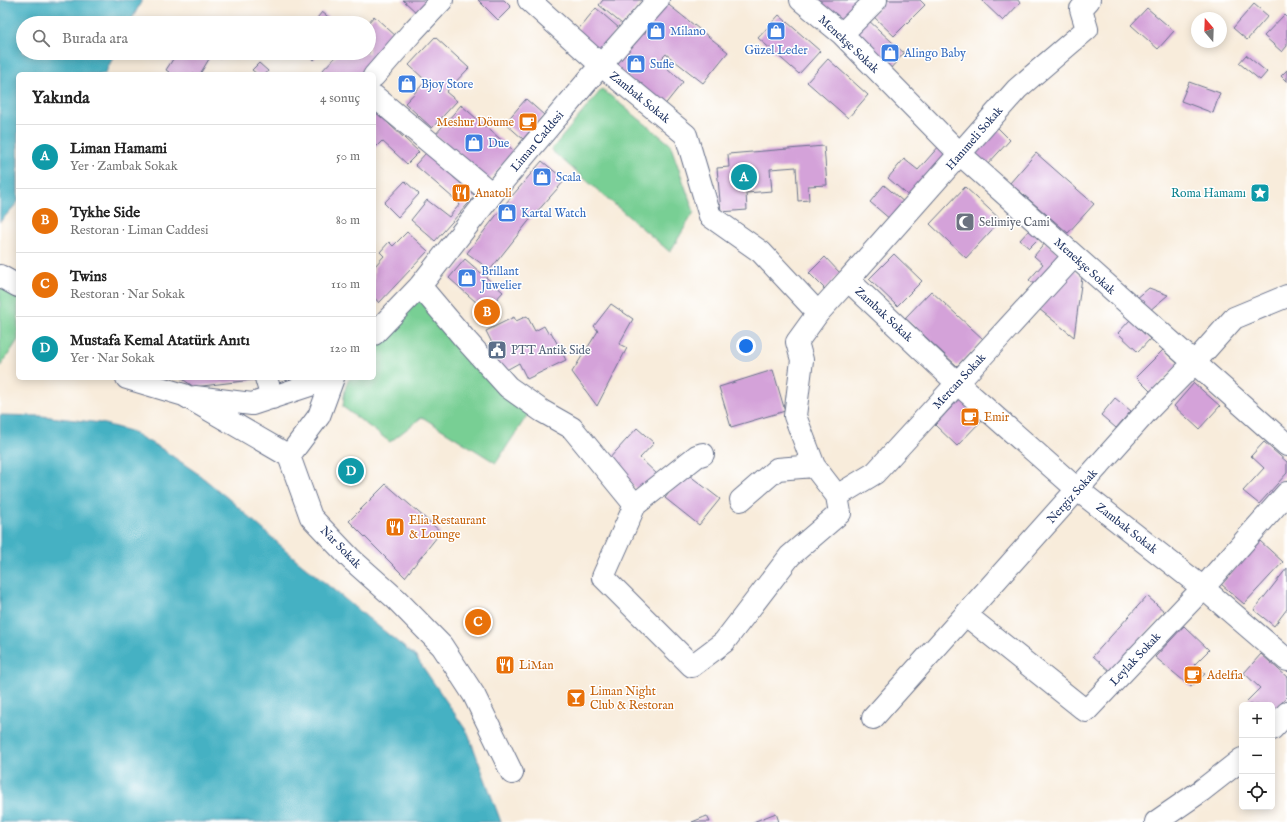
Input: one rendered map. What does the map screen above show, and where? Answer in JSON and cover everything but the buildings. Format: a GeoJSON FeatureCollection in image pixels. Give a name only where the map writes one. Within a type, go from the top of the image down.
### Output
{"type":"FeatureCollection","features":[{"type":"Feature","properties":{"kind":"street"},"geometry":{"type":"LineString","coordinates":[[376,74],[442,0]]}},
{"type":"Feature","properties":{"kind":"street","name":"Zambak Sokak"},"geometry":{"type":"LineString","coordinates":[[529,0],[601,65],[686,135],[710,216],[761,252],[818,313],[848,280],[957,383],[1078,490],[1203,588],[1287,660]]}},
{"type":"Feature","properties":{"kind":"street","name":"Liman Caddesi"},"geometry":{"type":"LineString","coordinates":[[376,332],[420,286],[492,194],[658,0]]}},
{"type":"Feature","properties":{"kind":"street","name":"Menekşe Sokak"},"geometry":{"type":"LineString","coordinates":[[801,0],[842,34],[960,154],[1287,445]]}},
{"type":"Feature","properties":{"kind":"street"},"geometry":{"type":"LineString","coordinates":[[842,34],[876,0]]}},
{"type":"Feature","properties":{"kind":"street","name":"Hanımeli Sokak"},"geometry":{"type":"LineString","coordinates":[[848,280],[1016,89],[1087,29],[1081,9],[1089,0]]}},
{"type":"Feature","properties":{"kind":"street"},"geometry":{"type":"LineString","coordinates":[[376,98],[492,194]]}},
{"type":"Feature","properties":{"kind":"street","name":"Mercan Sokak"},"geometry":{"type":"LineString","coordinates":[[837,496],[875,473],[1074,256]]}},
{"type":"Feature","properties":{"kind":"street"},"geometry":{"type":"LineString","coordinates":[[0,276],[16,285]]}},
{"type":"Feature","properties":{"kind":"street"},"geometry":{"type":"LineString","coordinates":[[420,286],[508,387],[542,411],[572,428],[635,505]]}},
{"type":"Feature","properties":{"kind":"street","name":"Nergiz Sokak"},"geometry":{"type":"LineString","coordinates":[[873,718],[1149,409],[1194,363],[1234,318],[1287,296]]}},
{"type":"Feature","properties":{"kind":"street"},"geometry":{"type":"LineString","coordinates":[[703,454],[697,456],[635,505],[603,577],[692,666],[724,642],[790,556],[840,513],[837,496],[814,466],[795,416],[802,360],[796,342],[818,313]]}},
{"type":"Feature","properties":{"kind":"street"},"geometry":{"type":"LineString","coordinates":[[134,380],[184,395],[252,404],[269,388],[319,380]]}},
{"type":"Feature","properties":{"kind":"street"},"geometry":{"type":"LineString","coordinates":[[184,395],[289,456],[319,416],[331,380]]}},
{"type":"Feature","properties":{"kind":"street","name":"Nar Sokak"},"geometry":{"type":"LineString","coordinates":[[289,456],[312,517],[351,559],[396,599],[442,646],[474,695],[512,773]]}},
{"type":"Feature","properties":{"kind":"street"},"geometry":{"type":"LineString","coordinates":[[741,500],[776,470],[814,466]]}},
{"type":"Feature","properties":{"kind":"street","name":"Leylak Sokak"},"geometry":{"type":"LineString","coordinates":[[966,615],[1086,711],[1203,588],[1287,493]]}},
{"type":"Feature","properties":{"kind":"street"},"geometry":{"type":"LineString","coordinates":[[1275,725],[1287,713]]}},
{"type":"Feature","properties":{"kind":"street"},"geometry":{"type":"LineString","coordinates":[[1156,822],[1201,791],[1239,761]]}},
{"type":"Feature","properties":{"kind":"green space"},"geometry":{"type":"Polygon","coordinates":[[[602,89],[670,144],[694,212],[670,252],[551,150],[602,89]]]}},
{"type":"Feature","properties":{"kind":"green space"},"geometry":{"type":"Polygon","coordinates":[[[0,276],[16,288],[16,343],[0,367],[0,276]]]}},
{"type":"Feature","properties":{"kind":"green space"},"geometry":{"type":"Polygon","coordinates":[[[416,292],[530,411],[496,463],[422,417],[390,442],[343,407],[345,388],[349,380],[376,380],[376,344],[416,292]]]}},
{"type":"Feature","properties":{"kind":"water"},"geometry":{"type":"Polygon","coordinates":[[[0,0],[142,0],[134,16],[16,16],[16,60],[112,60],[106,72],[16,72],[16,204],[0,222],[0,0]]]}},
{"type":"Feature","properties":{"kind":"water"},"geometry":{"type":"Polygon","coordinates":[[[0,415],[42,416],[101,423],[130,431],[162,449],[197,473],[229,499],[297,560],[416,657],[468,733],[501,822],[0,822],[0,415]]]}},
{"type":"Feature","properties":{"kind":"place","name":"Milano"},"geometry":{"type":"Point","coordinates":[656,31]}},
{"type":"Feature","properties":{"kind":"place","name":"Güzel Leder"},"geometry":{"type":"Point","coordinates":[776,31]}},
{"type":"Feature","properties":{"kind":"place","name":"Alingo Baby"},"geometry":{"type":"Point","coordinates":[890,53]}},
{"type":"Feature","properties":{"kind":"place","name":"Sufle"},"geometry":{"type":"Point","coordinates":[636,64]}},
{"type":"Feature","properties":{"kind":"place","name":"Bjoy Store"},"geometry":{"type":"Point","coordinates":[407,84]}},
{"type":"Feature","properties":{"kind":"place","name":"Meshur Döume"},"geometry":{"type":"Point","coordinates":[528,122]}},
{"type":"Feature","properties":{"kind":"place","name":"Due"},"geometry":{"type":"Point","coordinates":[474,143]}},
{"type":"Feature","properties":{"kind":"place","name":"Scala"},"geometry":{"type":"Point","coordinates":[542,177]}},
{"type":"Feature","properties":{"kind":"place","name":"Liman Hamami"},"geometry":{"type":"Point","coordinates":[744,177]}},
{"type":"Feature","properties":{"kind":"place","name":"Anatoli"},"geometry":{"type":"Point","coordinates":[461,193]}},
{"type":"Feature","properties":{"kind":"place","name":"Roma Hamamı"},"geometry":{"type":"Point","coordinates":[1260,193]}},
{"type":"Feature","properties":{"kind":"place","name":"Kartal Watch"},"geometry":{"type":"Point","coordinates":[507,213]}},
{"type":"Feature","properties":{"kind":"place","name":"Selimiye Cami"},"geometry":{"type":"Point","coordinates":[965,222]}},
{"type":"Feature","properties":{"kind":"place","name":"Brillant Juwelier"},"geometry":{"type":"Point","coordinates":[467,278]}},
{"type":"Feature","properties":{"kind":"place","name":"Tykhe Side"},"geometry":{"type":"Point","coordinates":[487,312]}},
{"type":"Feature","properties":{"kind":"place","name":"PTT Antik Side"},"geometry":{"type":"Point","coordinates":[497,350]}},
{"type":"Feature","properties":{"kind":"place","name":"Emir"},"geometry":{"type":"Point","coordinates":[970,417]}},
{"type":"Feature","properties":{"kind":"place","name":"Mustafa Kemal Atatürk Anıtı"},"geometry":{"type":"Point","coordinates":[351,471]}},
{"type":"Feature","properties":{"kind":"place","name":"Elia Restaurant & Lounge"},"geometry":{"type":"Point","coordinates":[395,527]}},
{"type":"Feature","properties":{"kind":"place","name":"Twins"},"geometry":{"type":"Point","coordinates":[478,622]}},
{"type":"Feature","properties":{"kind":"place","name":"LiMan"},"geometry":{"type":"Point","coordinates":[505,665]}},
{"type":"Feature","properties":{"kind":"place","name":"Adelfia"},"geometry":{"type":"Point","coordinates":[1193,675]}},
{"type":"Feature","properties":{"kind":"place","name":"Liman Night Club & Restoran"},"geometry":{"type":"Point","coordinates":[576,698]}}]}
